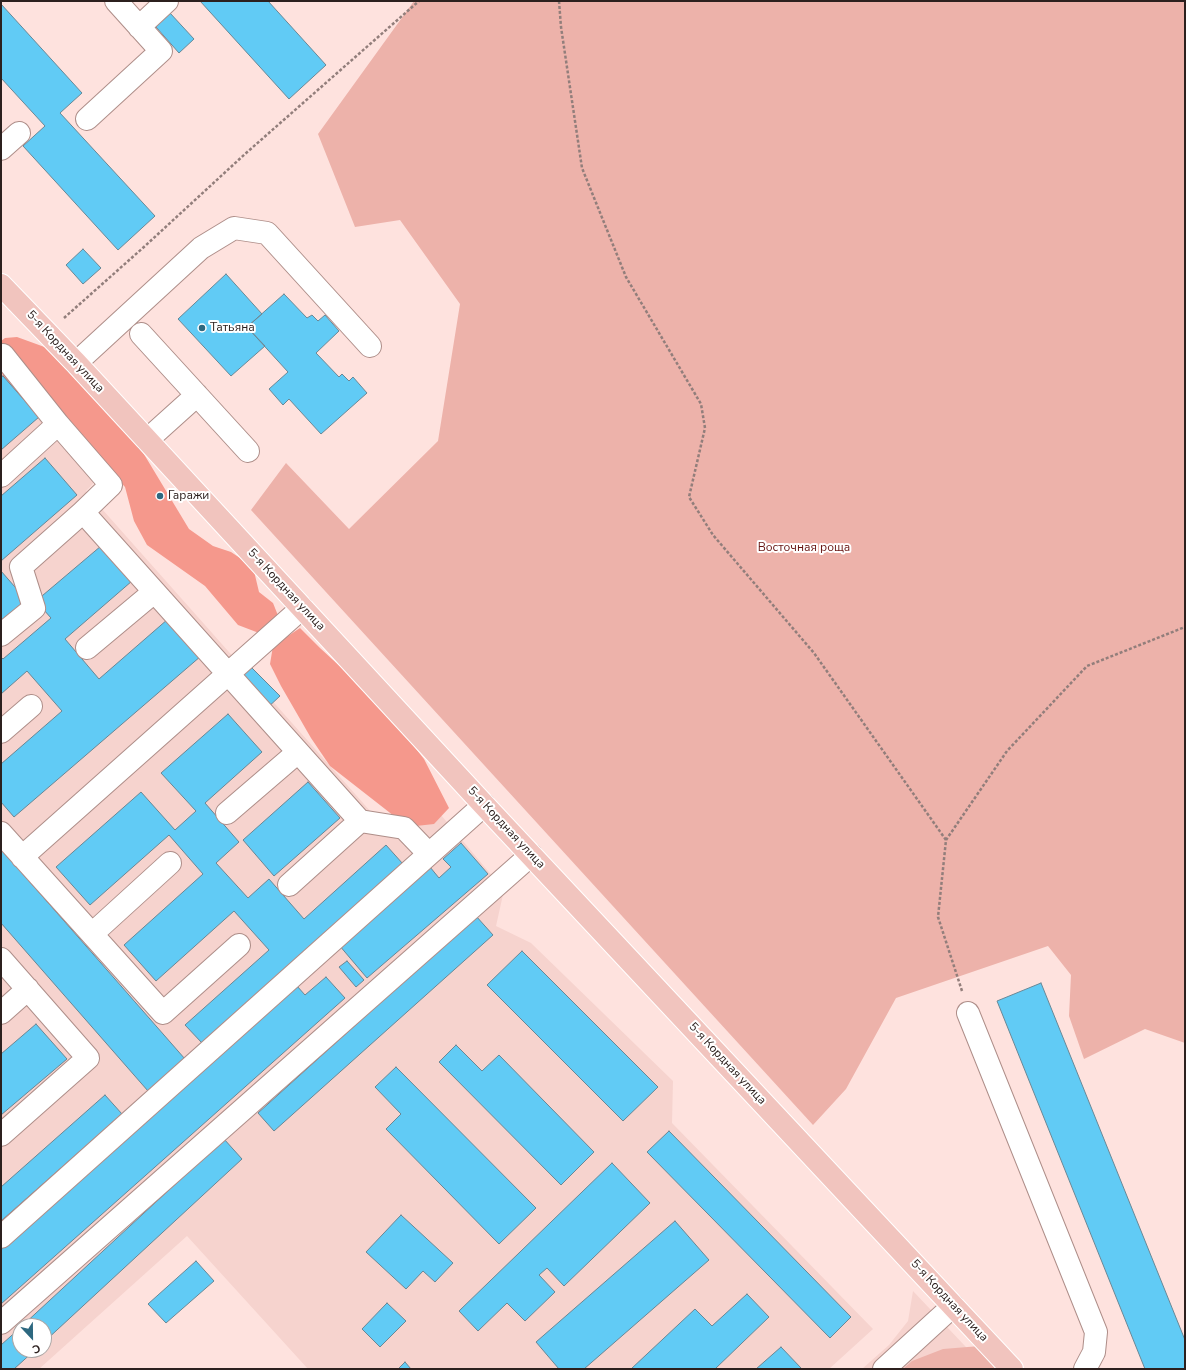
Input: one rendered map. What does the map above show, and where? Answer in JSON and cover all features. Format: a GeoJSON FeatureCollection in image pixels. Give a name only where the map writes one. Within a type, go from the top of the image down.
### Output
{"type":"FeatureCollection","features":[{"type":"Feature","properties":{"kind":"main road","name":"5-я Кордная улица"},"geometry":{"type":"LineString","coordinates":[[1,285],[76,363],[484,805],[1012,1369]]}},
{"type":"Feature","properties":{"kind":"lane"},"geometry":{"type":"LineString","coordinates":[[87,119],[161,51],[116,1]]}},
{"type":"Feature","properties":{"kind":"lane"},"geometry":{"type":"LineString","coordinates":[[139,27],[167,1]]}},
{"type":"Feature","properties":{"kind":"lane"},"geometry":{"type":"LineString","coordinates":[[1,149],[19,133]]}},
{"type":"Feature","properties":{"kind":"lane"},"geometry":{"type":"LineString","coordinates":[[76,363],[201,248],[234,228],[267,233],[370,346]]}},
{"type":"Feature","properties":{"kind":"lane"},"geometry":{"type":"LineString","coordinates":[[141,334],[248,451]]}},
{"type":"Feature","properties":{"kind":"lane"},"geometry":{"type":"LineString","coordinates":[[1,356],[3,355],[58,424],[111,485],[21,567],[34,608],[1,635]]}},
{"type":"Feature","properties":{"kind":"lane"},"geometry":{"type":"LineString","coordinates":[[147,440],[197,395]]}},
{"type":"Feature","properties":{"kind":"lane"},"geometry":{"type":"LineString","coordinates":[[1,476],[58,424]]}},
{"type":"Feature","properties":{"kind":"lane"},"geometry":{"type":"LineString","coordinates":[[83,512],[360,821],[404,828],[429,854]]}},
{"type":"Feature","properties":{"kind":"lane"},"geometry":{"type":"LineString","coordinates":[[87,648],[154,592]]}},
{"type":"Feature","properties":{"kind":"lane"},"geometry":{"type":"LineString","coordinates":[[22,857],[302,608]]}},
{"type":"Feature","properties":{"kind":"lane"},"geometry":{"type":"LineString","coordinates":[[1,732],[31,706]]}},
{"type":"Feature","properties":{"kind":"lane"},"geometry":{"type":"LineString","coordinates":[[227,813],[298,752]]}},
{"type":"Feature","properties":{"kind":"lane"},"geometry":{"type":"LineString","coordinates":[[1,1237],[484,805]]}},
{"type":"Feature","properties":{"kind":"lane"},"geometry":{"type":"LineString","coordinates":[[289,884],[360,821]]}},
{"type":"Feature","properties":{"kind":"lane"},"geometry":{"type":"LineString","coordinates":[[1,833],[163,1013],[239,945]]}},
{"type":"Feature","properties":{"kind":"lane"},"geometry":{"type":"LineString","coordinates":[[1,1323],[531,855]]}},
{"type":"Feature","properties":{"kind":"lane"},"geometry":{"type":"LineString","coordinates":[[92,934],[170,863]]}},
{"type":"Feature","properties":{"kind":"lane"},"geometry":{"type":"LineString","coordinates":[[1,959],[88,1058],[1,1135]]}},
{"type":"Feature","properties":{"kind":"lane"},"geometry":{"type":"LineString","coordinates":[[1,1013],[28,990]]}},
{"type":"Feature","properties":{"kind":"lane"},"geometry":{"type":"LineString","coordinates":[[968,1013],[1096,1332],[1094,1352],[1085,1369]]}},
{"type":"Feature","properties":{"kind":"lane"},"geometry":{"type":"LineString","coordinates":[[884,1369],[953,1306]]}},
{"type":"Feature","properties":{"kind":"path"},"geometry":{"type":"LineString","coordinates":[[47,333],[245,154],[419,1]]}},
{"type":"Feature","properties":{"kind":"path"},"geometry":{"type":"LineString","coordinates":[[559,1],[561,27],[582,168],[626,277],[701,404],[705,428],[689,497],[713,535],[814,653],[946,840]]}},
{"type":"Feature","properties":{"kind":"path"},"geometry":{"type":"LineString","coordinates":[[968,1013],[938,917],[946,840],[1007,751],[1087,666],[1185,627]]}},
{"type":"Feature","properties":{"kind":"shaded area"},"geometry":{"type":"Polygon","coordinates":[[[17,337],[50,349],[127,426],[189,529],[213,546],[231,552],[254,571],[259,592],[273,603],[279,618],[259,633],[238,625],[205,586],[147,545],[134,521],[125,487],[95,454],[39,417],[3,376],[1,370],[1,341],[5,338],[17,337]]]}},
{"type":"Feature","properties":{"kind":"shaded area"},"geometry":{"type":"Polygon","coordinates":[[[1,346],[105,471],[86,491],[379,821],[441,815],[504,890],[496,926],[531,943],[673,1081],[672,1123],[873,1329],[829,1369],[308,1369],[187,1236],[52,1357],[52,1318],[12,1318],[12,1358],[51,1358],[39,1369],[1,1369],[1,346]]]}},
{"type":"Feature","properties":{"kind":"shaded area"},"geometry":{"type":"Polygon","coordinates":[[[300,628],[381,704],[424,759],[449,808],[434,824],[416,826],[394,816],[330,766],[311,738],[270,664],[273,646],[300,628]]]}},
{"type":"Feature","properties":{"kind":"shaded area"},"geometry":{"type":"Polygon","coordinates":[[[913,1291],[986,1369],[862,1369],[889,1345],[908,1321],[913,1291]]]}},
{"type":"Feature","properties":{"kind":"green space","name":"Восточная роща"},"geometry":{"type":"Polygon","coordinates":[[[414,1],[1185,1],[1185,1043],[1145,1029],[1084,1059],[1069,1016],[1071,975],[1048,946],[896,998],[846,1089],[813,1125],[251,510],[286,463],[349,529],[438,441],[460,304],[400,220],[355,227],[318,134],[414,1]]]}},
{"type":"Feature","properties":{"kind":"green space"},"geometry":{"type":"Polygon","coordinates":[[[980,1346],[1001,1369],[903,1369],[912,1361],[943,1349],[980,1346]]]}},
{"type":"Feature","properties":{"kind":"building"},"geometry":{"type":"Polygon","coordinates":[[[200,1],[268,1],[326,65],[289,99],[200,1]]]}},
{"type":"Feature","properties":{"kind":"building"},"geometry":{"type":"Polygon","coordinates":[[[1,4],[82,93],[60,113],[155,216],[118,250],[23,146],[45,126],[1,78],[1,4]]]}},
{"type":"Feature","properties":{"kind":"building"},"geometry":{"type":"Polygon","coordinates":[[[170,13],[194,39],[179,53],[156,27],[170,13]]]}},
{"type":"Feature","properties":{"kind":"building"},"geometry":{"type":"Polygon","coordinates":[[[83,249],[101,268],[83,284],[66,265],[83,249]]]}},
{"type":"Feature","properties":{"kind":"building"},"geometry":{"type":"Polygon","coordinates":[[[226,274],[262,314],[247,327],[265,346],[231,376],[178,319],[226,274]]]}},
{"type":"Feature","properties":{"kind":"building"},"geometry":{"type":"Polygon","coordinates":[[[284,294],[307,318],[312,315],[318,321],[325,315],[339,331],[316,353],[339,377],[342,374],[349,381],[353,377],[367,393],[321,434],[289,399],[283,405],[269,389],[288,372],[247,327],[284,294]]]}},
{"type":"Feature","properties":{"kind":"building"},"geometry":{"type":"Polygon","coordinates":[[[3,376],[39,417],[1,450],[1,377],[3,376]]]}},
{"type":"Feature","properties":{"kind":"building"},"geometry":{"type":"Polygon","coordinates":[[[45,458],[77,495],[1,561],[1,496],[45,458]]]}},
{"type":"Feature","properties":{"kind":"building"},"geometry":{"type":"Polygon","coordinates":[[[101,546],[132,581],[65,639],[99,679],[168,619],[201,656],[14,817],[1,802],[1,764],[62,711],[27,671],[1,694],[1,657],[3,659],[51,618],[36,601],[101,546]]]}},
{"type":"Feature","properties":{"kind":"building"},"geometry":{"type":"Polygon","coordinates":[[[1,571],[29,603],[1,627],[1,571]]]}},
{"type":"Feature","properties":{"kind":"building"},"geometry":{"type":"Polygon","coordinates":[[[250,666],[280,696],[265,710],[236,680],[250,666]]]}},
{"type":"Feature","properties":{"kind":"building"},"geometry":{"type":"Polygon","coordinates":[[[228,714],[262,752],[205,803],[239,842],[216,863],[248,898],[269,879],[304,919],[386,845],[403,864],[202,1043],[185,1025],[269,950],[234,911],[156,981],[124,945],[203,874],[169,835],[90,905],[56,867],[141,792],[175,830],[196,811],[161,773],[228,714]]]}},
{"type":"Feature","properties":{"kind":"building"},"geometry":{"type":"Polygon","coordinates":[[[308,782],[340,818],[274,876],[243,840],[308,782]]]}},
{"type":"Feature","properties":{"kind":"building"},"geometry":{"type":"Polygon","coordinates":[[[461,843],[488,874],[367,978],[339,945],[430,867],[439,878],[451,867],[443,859],[461,843]]]}},
{"type":"Feature","properties":{"kind":"building"},"geometry":{"type":"Polygon","coordinates":[[[1,849],[185,1059],[148,1091],[1,923],[1,849]]]}},
{"type":"Feature","properties":{"kind":"building"},"geometry":{"type":"Polygon","coordinates":[[[476,916],[493,935],[274,1131],[258,1113],[476,916]]]}},
{"type":"Feature","properties":{"kind":"building"},"geometry":{"type":"Polygon","coordinates":[[[522,951],[658,1087],[623,1121],[487,985],[522,951]]]}},
{"type":"Feature","properties":{"kind":"building"},"geometry":{"type":"Polygon","coordinates":[[[347,961],[364,980],[356,987],[339,967],[347,961]]]}},
{"type":"Feature","properties":{"kind":"building"},"geometry":{"type":"Polygon","coordinates":[[[326,977],[345,998],[1,1304],[1,1249],[297,986],[305,995],[326,977]]]}},
{"type":"Feature","properties":{"kind":"building"},"geometry":{"type":"Polygon","coordinates":[[[1041,983],[1185,1340],[1185,1369],[1145,1369],[997,1001],[1041,983]]]}},
{"type":"Feature","properties":{"kind":"building"},"geometry":{"type":"Polygon","coordinates":[[[36,1024],[67,1059],[1,1115],[1,1054],[36,1024]]]}},
{"type":"Feature","properties":{"kind":"building"},"geometry":{"type":"Polygon","coordinates":[[[456,1045],[482,1071],[499,1055],[594,1152],[561,1185],[439,1062],[456,1045]]]}},
{"type":"Feature","properties":{"kind":"building"},"geometry":{"type":"Polygon","coordinates":[[[396,1067],[536,1208],[499,1244],[386,1129],[401,1114],[375,1087],[396,1067]]]}},
{"type":"Feature","properties":{"kind":"building"},"geometry":{"type":"Polygon","coordinates":[[[105,1095],[122,1114],[1,1221],[1,1187],[105,1095]]]}},
{"type":"Feature","properties":{"kind":"building"},"geometry":{"type":"Polygon","coordinates":[[[669,1131],[851,1317],[830,1338],[647,1152],[669,1131]]]}},
{"type":"Feature","properties":{"kind":"building"},"geometry":{"type":"Polygon","coordinates":[[[224,1139],[242,1159],[52,1335],[52,1318],[31,1318],[224,1139]]]}},
{"type":"Feature","properties":{"kind":"building"},"geometry":{"type":"Polygon","coordinates":[[[612,1163],[650,1203],[564,1286],[547,1268],[539,1275],[555,1292],[525,1321],[507,1303],[478,1331],[459,1311],[612,1163]]]}},
{"type":"Feature","properties":{"kind":"building"},"geometry":{"type":"Polygon","coordinates":[[[401,1215],[453,1263],[435,1282],[423,1271],[406,1289],[366,1252],[401,1215]]]}},
{"type":"Feature","properties":{"kind":"building"},"geometry":{"type":"Polygon","coordinates":[[[675,1221],[709,1260],[584,1369],[559,1369],[536,1342],[675,1221]]]}},
{"type":"Feature","properties":{"kind":"building"},"geometry":{"type":"Polygon","coordinates":[[[196,1261],[214,1281],[166,1323],[148,1304],[196,1261]]]}},
{"type":"Feature","properties":{"kind":"building"},"geometry":{"type":"Polygon","coordinates":[[[747,1294],[769,1317],[715,1369],[631,1369],[695,1309],[712,1326],[747,1294]]]}},
{"type":"Feature","properties":{"kind":"building"},"geometry":{"type":"Polygon","coordinates":[[[387,1303],[406,1321],[380,1347],[362,1329],[387,1303]]]}},
{"type":"Feature","properties":{"kind":"building"},"geometry":{"type":"Polygon","coordinates":[[[12,1335],[12,1358],[26,1358],[14,1369],[1,1369],[1,1345],[12,1335]]]}},
{"type":"Feature","properties":{"kind":"building"},"geometry":{"type":"Polygon","coordinates":[[[781,1347],[801,1368],[756,1369],[781,1347]]]}},
{"type":"Feature","properties":{"kind":"building"},"geometry":{"type":"Polygon","coordinates":[[[405,1362],[411,1369],[398,1369],[405,1362]]]}},
{"type":"Feature","properties":{"kind":"place","name":"Татьяна"},"geometry":{"type":"Point","coordinates":[202,328]}},
{"type":"Feature","properties":{"kind":"place","name":"Гаражи"},"geometry":{"type":"Point","coordinates":[160,496]}}]}
